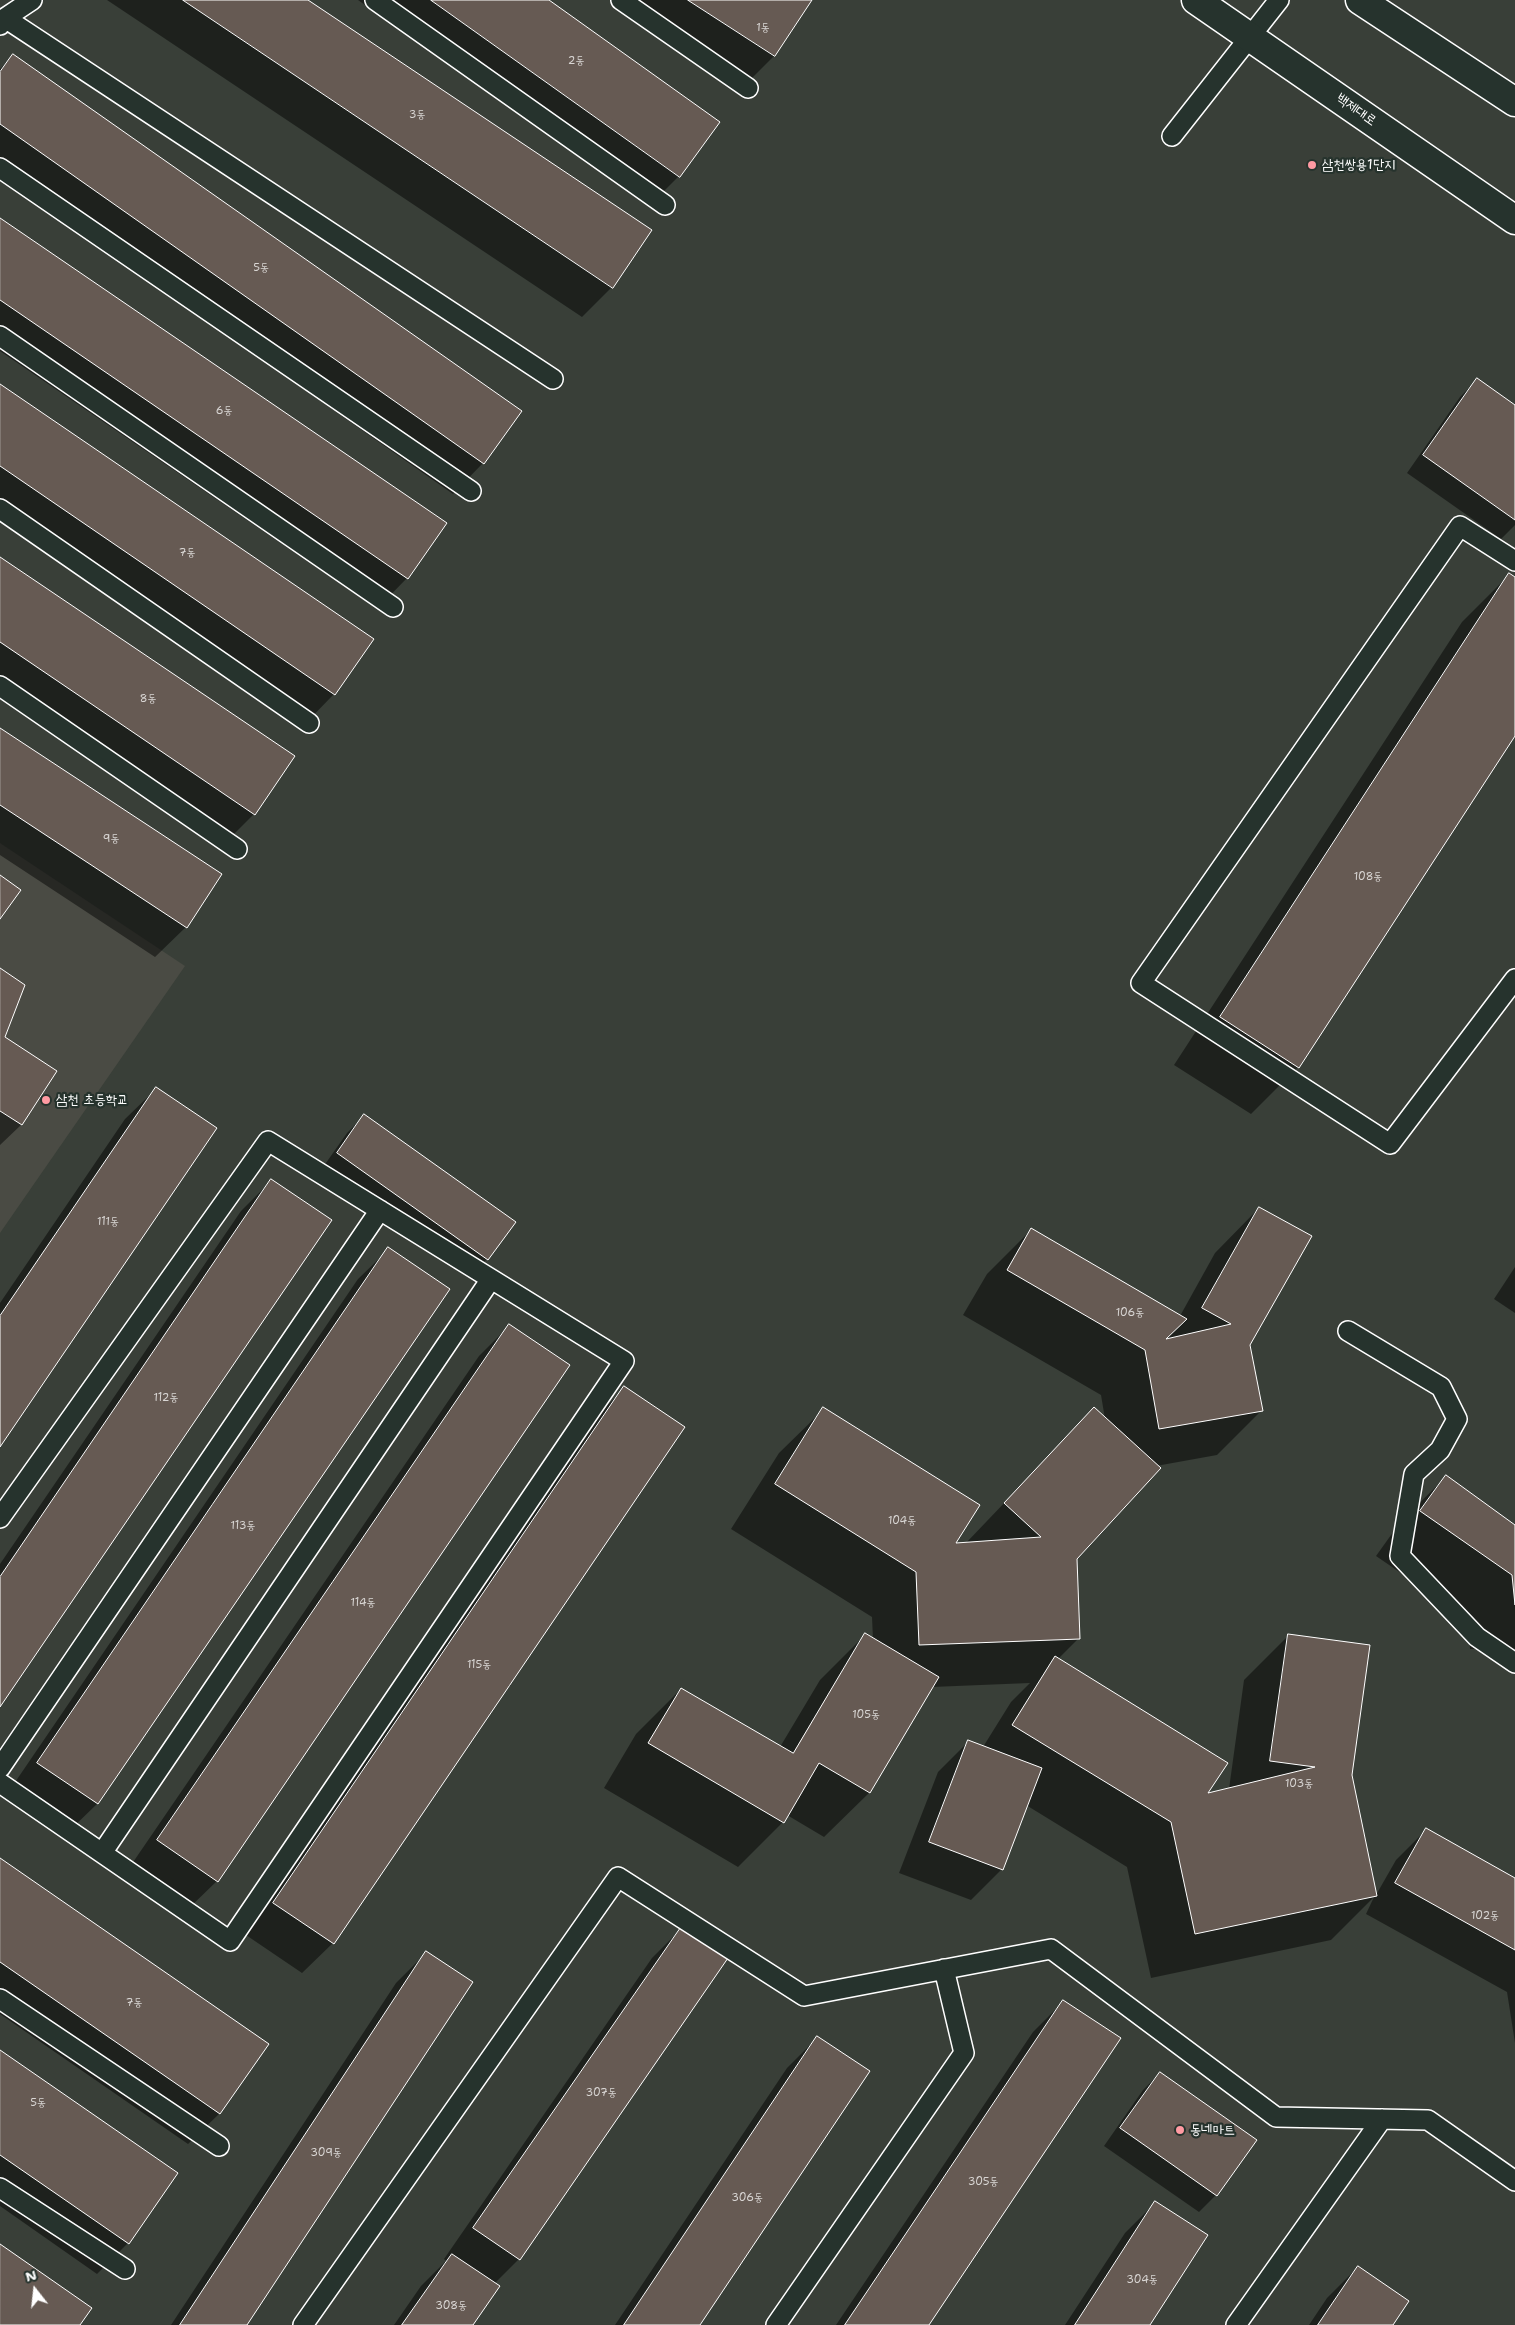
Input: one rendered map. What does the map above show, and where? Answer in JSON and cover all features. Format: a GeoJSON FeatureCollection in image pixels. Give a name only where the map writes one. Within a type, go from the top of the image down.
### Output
{"type":"FeatureCollection","features":[{"type":"Feature","properties":{"kind":"street","name":"백제대로"},"geometry":{"type":"LineString","coordinates":[[1196,0],[1515,220]]}},
{"type":"Feature","properties":{"kind":"street"},"geometry":{"type":"LineString","coordinates":[[1360,0],[1515,102]]}},
{"type":"Feature","properties":{"kind":"lane"},"geometry":{"type":"LineString","coordinates":[[32,0],[2,22],[553,379]]}},
{"type":"Feature","properties":{"kind":"lane"},"geometry":{"type":"LineString","coordinates":[[376,0],[665,205]]}},
{"type":"Feature","properties":{"kind":"lane"},"geometry":{"type":"LineString","coordinates":[[621,0],[748,88]]}},
{"type":"Feature","properties":{"kind":"lane"},"geometry":{"type":"LineString","coordinates":[[1172,136],[1279,0]]}},
{"type":"Feature","properties":{"kind":"lane"},"geometry":{"type":"LineString","coordinates":[[0,168],[471,492]]}},
{"type":"Feature","properties":{"kind":"lane"},"geometry":{"type":"LineString","coordinates":[[0,336],[393,607]]}},
{"type":"Feature","properties":{"kind":"lane"},"geometry":{"type":"LineString","coordinates":[[0,509],[309,723]]}},
{"type":"Feature","properties":{"kind":"lane"},"geometry":{"type":"LineString","coordinates":[[1515,561],[1460,526],[1141,982],[1390,1144],[1515,979]]}},
{"type":"Feature","properties":{"kind":"lane"},"geometry":{"type":"LineString","coordinates":[[0,686],[237,849]]}},
{"type":"Feature","properties":{"kind":"lane"},"geometry":{"type":"LineString","coordinates":[[0,1518],[268,1140],[624,1361],[230,1941],[0,1783]]}},
{"type":"Feature","properties":{"kind":"lane"},"geometry":{"type":"LineString","coordinates":[[0,1768],[380,1210]]}},
{"type":"Feature","properties":{"kind":"lane"},"geometry":{"type":"LineString","coordinates":[[102,1853],[491,1279]]}},
{"type":"Feature","properties":{"kind":"lane"},"geometry":{"type":"LineString","coordinates":[[1348,1330],[1441,1387],[1457,1419],[1440,1450],[1414,1474],[1400,1556],[1477,1637],[1515,1663]]}},
{"type":"Feature","properties":{"kind":"lane"},"geometry":{"type":"LineString","coordinates":[[303,2325],[618,1877],[804,1996],[1051,1949],[1276,2116],[1428,2120],[1515,2181]]}},
{"type":"Feature","properties":{"kind":"lane"},"geometry":{"type":"LineString","coordinates":[[776,2325],[964,2053],[944,1969]]}},
{"type":"Feature","properties":{"kind":"lane"},"geometry":{"type":"LineString","coordinates":[[0,1999],[219,2146]]}},
{"type":"Feature","properties":{"kind":"lane"},"geometry":{"type":"LineString","coordinates":[[1236,2325],[1382,2119]]}},
{"type":"Feature","properties":{"kind":"lane"},"geometry":{"type":"LineString","coordinates":[[0,2188],[125,2269]]}},
{"type":"Feature","properties":{"kind":"shaded area","name":"삼천 초등학교"},"geometry":{"type":"Polygon","coordinates":[[[0,843],[185,966],[0,1233],[0,843]]]}},
{"type":"Feature","properties":{"kind":"building"},"geometry":{"type":"Polygon","coordinates":[[[183,0],[308,0],[652,230],[613,288],[183,0]]]}},
{"type":"Feature","properties":{"kind":"building"},"geometry":{"type":"Polygon","coordinates":[[[431,0],[549,0],[720,122],[680,177],[431,0]]]}},
{"type":"Feature","properties":{"kind":"building"},"geometry":{"type":"Polygon","coordinates":[[[688,0],[812,0],[775,56],[688,0]]]}},
{"type":"Feature","properties":{"kind":"building"},"geometry":{"type":"Polygon","coordinates":[[[13,54],[522,411],[484,464],[0,124],[0,72],[13,54]]]}},
{"type":"Feature","properties":{"kind":"building"},"geometry":{"type":"Polygon","coordinates":[[[0,218],[447,523],[408,579],[0,300],[0,218]]]}},
{"type":"Feature","properties":{"kind":"building"},"geometry":{"type":"Polygon","coordinates":[[[1477,378],[1515,405],[1515,520],[1423,455],[1477,378]]]}},
{"type":"Feature","properties":{"kind":"building"},"geometry":{"type":"Polygon","coordinates":[[[0,384],[374,639],[335,695],[0,466],[0,384]]]}},
{"type":"Feature","properties":{"kind":"building"},"geometry":{"type":"Polygon","coordinates":[[[0,557],[295,756],[255,815],[0,642],[0,557]]]}},
{"type":"Feature","properties":{"kind":"building"},"geometry":{"type":"Polygon","coordinates":[[[1509,573],[1515,577],[1515,736],[1299,1068],[1220,1017],[1509,573]]]}},
{"type":"Feature","properties":{"kind":"building"},"geometry":{"type":"Polygon","coordinates":[[[0,728],[222,874],[187,928],[0,805],[0,728]]]}},
{"type":"Feature","properties":{"kind":"building"},"geometry":{"type":"Polygon","coordinates":[[[0,875],[21,890],[0,919],[0,875]]]}},
{"type":"Feature","properties":{"kind":"building"},"geometry":{"type":"Polygon","coordinates":[[[0,968],[25,985],[5,1037],[57,1071],[22,1125],[0,1111],[0,968]]]}},
{"type":"Feature","properties":{"kind":"building"},"geometry":{"type":"Polygon","coordinates":[[[156,1087],[217,1128],[0,1447],[0,1316],[156,1087]]]}},
{"type":"Feature","properties":{"kind":"building"},"geometry":{"type":"Polygon","coordinates":[[[364,1114],[516,1222],[488,1260],[337,1153],[364,1114]]]}},
{"type":"Feature","properties":{"kind":"building"},"geometry":{"type":"Polygon","coordinates":[[[271,1179],[332,1220],[0,1707],[0,1577],[271,1179]]]}},
{"type":"Feature","properties":{"kind":"building"},"geometry":{"type":"Polygon","coordinates":[[[1259,1207],[1312,1236],[1250,1345],[1263,1411],[1159,1429],[1145,1350],[1007,1270],[1031,1228],[1187,1319],[1166,1339],[1231,1324],[1202,1308],[1259,1207]]]}},
{"type":"Feature","properties":{"kind":"building"},"geometry":{"type":"Polygon","coordinates":[[[388,1247],[450,1289],[98,1804],[37,1763],[388,1247]]]}},
{"type":"Feature","properties":{"kind":"building"},"geometry":{"type":"Polygon","coordinates":[[[509,1324],[570,1365],[218,1882],[157,1840],[509,1324]]]}},
{"type":"Feature","properties":{"kind":"building"},"geometry":{"type":"Polygon","coordinates":[[[624,1386],[685,1427],[334,1944],[273,1903],[624,1386]]]}},
{"type":"Feature","properties":{"kind":"building"},"geometry":{"type":"Polygon","coordinates":[[[823,1407],[980,1505],[956,1543],[1041,1537],[1004,1503],[1094,1407],[1161,1468],[1077,1559],[1080,1639],[919,1645],[916,1572],[775,1484],[823,1407]]]}},
{"type":"Feature","properties":{"kind":"building"},"geometry":{"type":"Polygon","coordinates":[[[1446,1475],[1515,1525],[1515,1605],[1512,1575],[1420,1511],[1446,1475]]]}},
{"type":"Feature","properties":{"kind":"building"},"geometry":{"type":"Polygon","coordinates":[[[865,1633],[939,1677],[870,1793],[819,1763],[784,1823],[648,1743],[681,1688],[793,1753],[865,1633]]]}},
{"type":"Feature","properties":{"kind":"building"},"geometry":{"type":"Polygon","coordinates":[[[1288,1634],[1370,1645],[1352,1775],[1377,1896],[1195,1934],[1171,1822],[1012,1725],[1055,1656],[1228,1763],[1208,1793],[1315,1767],[1270,1761],[1288,1634]]]}},
{"type":"Feature","properties":{"kind":"building"},"geometry":{"type":"Polygon","coordinates":[[[968,1740],[1042,1768],[1003,1870],[929,1842],[968,1740]]]}},
{"type":"Feature","properties":{"kind":"building"},"geometry":{"type":"Polygon","coordinates":[[[1426,1828],[1515,1878],[1515,1950],[1395,1883],[1426,1828]]]}},
{"type":"Feature","properties":{"kind":"building"},"geometry":{"type":"Polygon","coordinates":[[[0,1858],[269,2044],[220,2114],[0,1962],[0,1858]]]}},
{"type":"Feature","properties":{"kind":"building"},"geometry":{"type":"Polygon","coordinates":[[[682,1926],[728,1958],[520,2260],[473,2228],[682,1926]]]}},
{"type":"Feature","properties":{"kind":"building"},"geometry":{"type":"Polygon","coordinates":[[[426,1951],[473,1982],[247,2325],[180,2325],[426,1951]]]}},
{"type":"Feature","properties":{"kind":"building"},"geometry":{"type":"Polygon","coordinates":[[[1063,2000],[1121,2038],[929,2325],[845,2325],[1063,2000]]]}},
{"type":"Feature","properties":{"kind":"building"},"geometry":{"type":"Polygon","coordinates":[[[817,2036],[870,2071],[700,2325],[624,2325],[817,2036]]]}},
{"type":"Feature","properties":{"kind":"building"},"geometry":{"type":"Polygon","coordinates":[[[0,2050],[178,2173],[129,2244],[0,2155],[0,2050]]]}},
{"type":"Feature","properties":{"kind":"building"},"geometry":{"type":"Polygon","coordinates":[[[1160,2072],[1257,2140],[1217,2196],[1120,2128],[1160,2072]]]}},
{"type":"Feature","properties":{"kind":"building"},"geometry":{"type":"Polygon","coordinates":[[[1155,2201],[1208,2235],[1150,2325],[1075,2325],[1155,2201]]]}},
{"type":"Feature","properties":{"kind":"building"},"geometry":{"type":"Polygon","coordinates":[[[0,2244],[92,2308],[80,2325],[0,2325],[0,2244]]]}},
{"type":"Feature","properties":{"kind":"building"},"geometry":{"type":"Polygon","coordinates":[[[452,2254],[500,2286],[473,2325],[402,2325],[452,2254]]]}},
{"type":"Feature","properties":{"kind":"building"},"geometry":{"type":"Polygon","coordinates":[[[1358,2266],[1409,2301],[1393,2325],[1318,2325],[1358,2266]]]}},
{"type":"Feature","properties":{"kind":"place","name":"삼천쌍용1단지"},"geometry":{"type":"Point","coordinates":[1312,165]}},
{"type":"Feature","properties":{"kind":"place","name":"삼천 초등학교"},"geometry":{"type":"Point","coordinates":[46,1100]}},
{"type":"Feature","properties":{"kind":"place","name":"동네마트"},"geometry":{"type":"Point","coordinates":[1180,2130]}}]}
